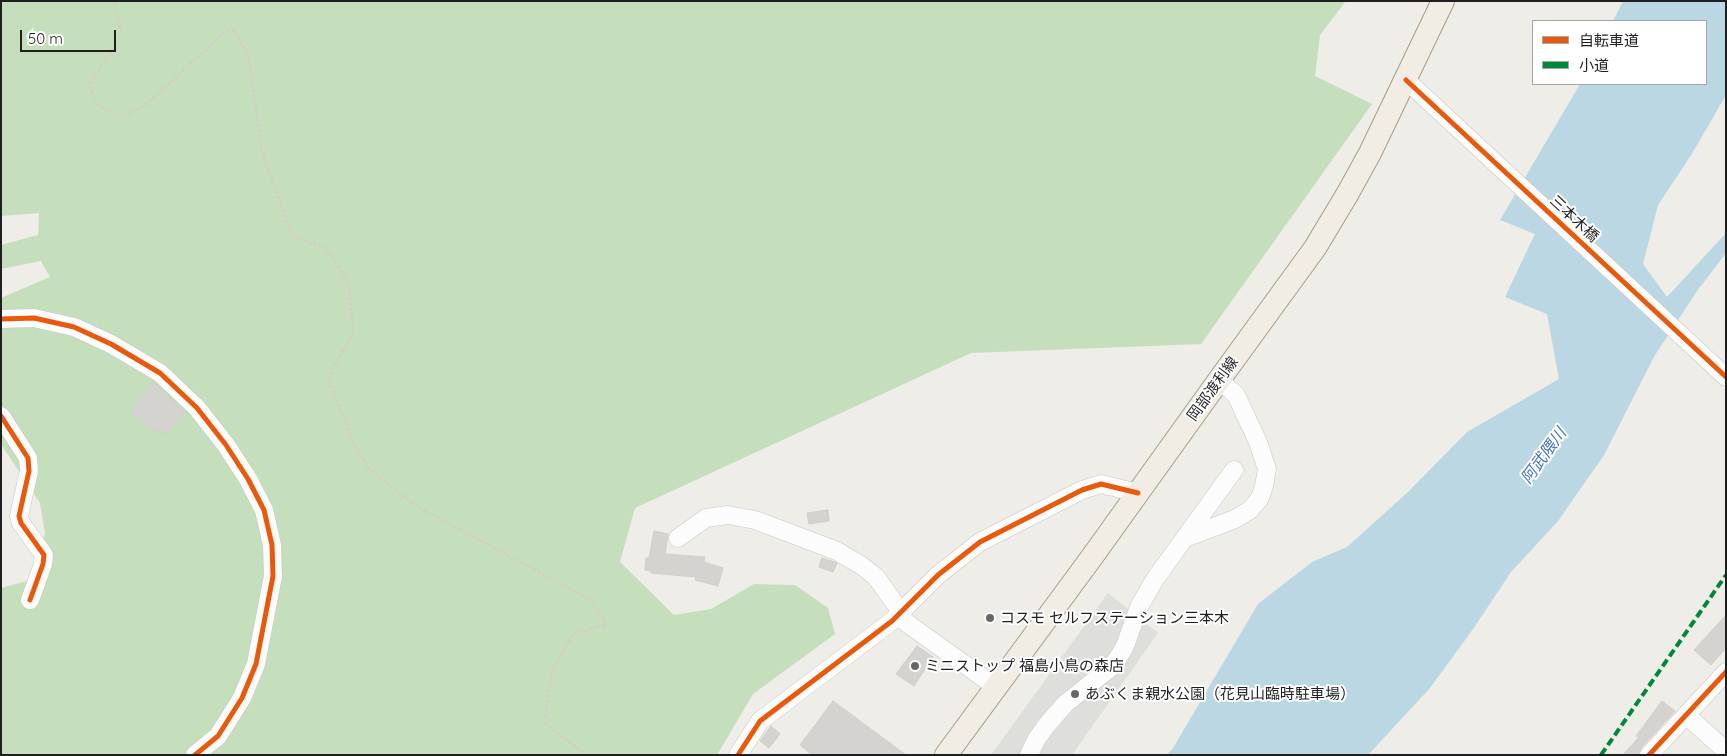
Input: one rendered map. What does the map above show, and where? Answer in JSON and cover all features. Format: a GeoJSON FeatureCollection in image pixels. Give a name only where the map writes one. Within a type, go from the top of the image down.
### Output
{"type":"FeatureCollection","features":[{"type":"Feature","properties":{"kind":"main road","name":"岡部渡利線"},"geometry":{"type":"LineString","coordinates":[[946,755],[1315,248],[1348,193],[1444,1]]}},
{"type":"Feature","properties":{"kind":"street","name":"三本木橋"},"geometry":{"type":"LineString","coordinates":[[1406,80],[1726,377]]}},
{"type":"Feature","properties":{"kind":"street"},"geometry":{"type":"LineString","coordinates":[[1,319],[34,318],[74,327],[111,344],[160,373],[197,408],[226,445],[248,479],[264,510],[272,544],[273,576],[256,664],[242,698],[218,736],[195,755]]}},
{"type":"Feature","properties":{"kind":"street"},"geometry":{"type":"LineString","coordinates":[[1185,538],[1235,519],[1250,510],[1260,498],[1264,486],[1267,469],[1258,442],[1236,395],[1219,380]]}},
{"type":"Feature","properties":{"kind":"street"},"geometry":{"type":"LineString","coordinates":[[1,416],[28,458],[29,471],[19,516],[21,523],[44,555],[43,564],[30,600]]}},
{"type":"Feature","properties":{"kind":"street"},"geometry":{"type":"LineString","coordinates":[[1029,755],[1036,740],[1065,704],[1110,668],[1118,658],[1125,646],[1139,606],[1155,579],[1234,470]]}},
{"type":"Feature","properties":{"kind":"street"},"geometry":{"type":"LineString","coordinates":[[738,755],[760,721],[774,709],[807,687],[899,614],[938,575],[980,542],[1082,490],[1100,484],[1138,493]]}},
{"type":"Feature","properties":{"kind":"street"},"geometry":{"type":"LineString","coordinates":[[678,538],[706,518],[728,515],[755,520],[837,552],[862,566],[876,577],[899,614],[996,687]]}},
{"type":"Feature","properties":{"kind":"street"},"geometry":{"type":"LineString","coordinates":[[1649,755],[1726,672]]}},
{"type":"Feature","properties":{"kind":"street"},"geometry":{"type":"LineString","coordinates":[[1686,714],[1726,751]]}},
{"type":"Feature","properties":{"kind":"path"},"geometry":{"type":"LineString","coordinates":[[114,1],[121,34],[89,86],[98,105],[122,118],[147,104],[231,26],[248,54],[262,151],[292,236],[326,248],[349,284],[353,333],[328,377],[353,442],[368,468],[418,507],[593,601],[606,624],[573,634],[552,671],[544,723],[587,755]]}},
{"type":"Feature","properties":{"kind":"green space"},"geometry":{"type":"Polygon","coordinates":[[[1,1],[1346,1],[1320,35],[1315,76],[1372,104],[1201,344],[971,353],[635,508],[620,562],[674,615],[711,609],[754,584],[795,585],[828,608],[835,634],[753,694],[717,755],[1,755],[1,588],[27,581],[45,534],[40,503],[1,444],[1,298],[50,277],[41,261],[1,269],[1,245],[38,235],[39,213],[1,216],[1,1]]]}},
{"type":"Feature","properties":{"kind":"shaded area","name":"あぶくま親水公園（花見山臨時駐車場）"},"geometry":{"type":"Polygon","coordinates":[[[1108,593],[1158,633],[1072,755],[991,755],[1108,593]]]}},
{"type":"Feature","properties":{"kind":"water","name":"阿武隈川"},"geometry":{"type":"Polygon","coordinates":[[[1623,1],[1726,1],[1726,95],[1693,152],[1658,205],[1643,264],[1667,297],[1726,233],[1726,253],[1697,291],[1655,355],[1604,455],[1558,521],[1511,572],[1430,688],[1368,755],[1167,755],[1173,748],[1258,604],[1312,562],[1347,547],[1407,493],[1467,432],[1559,379],[1547,314],[1505,297],[1535,234],[1500,220],[1579,85],[1707,85],[1707,20],[1614,20],[1623,1]]]}},
{"type":"Feature","properties":{"kind":"building"},"geometry":{"type":"Polygon","coordinates":[[[154,382],[184,413],[167,434],[160,428],[155,433],[130,412],[154,382]]]}},
{"type":"Feature","properties":{"kind":"building"},"geometry":{"type":"Polygon","coordinates":[[[828,510],[829,521],[809,524],[807,513],[828,510]]]}},
{"type":"Feature","properties":{"kind":"building"},"geometry":{"type":"Polygon","coordinates":[[[654,531],[668,534],[665,554],[705,557],[704,562],[723,568],[718,586],[695,580],[696,577],[651,573],[651,571],[645,570],[646,558],[649,558],[654,531]]]}},
{"type":"Feature","properties":{"kind":"building"},"geometry":{"type":"Polygon","coordinates":[[[822,558],[837,563],[833,572],[819,567],[822,558]]]}},
{"type":"Feature","properties":{"kind":"building"},"geometry":{"type":"Polygon","coordinates":[[[1726,615],[1726,648],[1711,665],[1694,650],[1726,615]]]}},
{"type":"Feature","properties":{"kind":"building","name":"ミニストップ 福島小鳥の森店"},"geometry":{"type":"Polygon","coordinates":[[[917,646],[933,657],[914,686],[896,674],[917,646]]]}},
{"type":"Feature","properties":{"kind":"building"},"geometry":{"type":"Polygon","coordinates":[[[833,701],[906,755],[812,755],[800,745],[833,701]]]}},
{"type":"Feature","properties":{"kind":"building"},"geometry":{"type":"Polygon","coordinates":[[[1662,701],[1675,711],[1641,748],[1639,755],[1623,755],[1639,737],[1636,736],[1662,701]]]}},
{"type":"Feature","properties":{"kind":"building"},"geometry":{"type":"Polygon","coordinates":[[[771,726],[780,734],[769,748],[760,741],[771,726]]]}},
{"type":"Feature","properties":{"kind":"marked path"},"geometry":{"type":"LineString","coordinates":[[1601,755],[1726,575]]}},
{"type":"Feature","properties":{"kind":"cycle path"},"geometry":{"type":"LineString","coordinates":[[1406,80],[1726,377]]}},
{"type":"Feature","properties":{"kind":"cycle path"},"geometry":{"type":"LineString","coordinates":[[1,319],[34,318],[74,327],[111,344],[160,373],[197,408],[226,445],[248,479],[264,510],[272,545],[273,576],[256,664],[242,698],[218,736],[195,755]]}},
{"type":"Feature","properties":{"kind":"cycle path"},"geometry":{"type":"LineString","coordinates":[[1,416],[28,458],[29,471],[19,516],[21,523],[44,555],[43,564],[30,600]]}},
{"type":"Feature","properties":{"kind":"cycle path"},"geometry":{"type":"LineString","coordinates":[[738,755],[760,721],[892,621],[938,575],[980,542],[1082,490],[1101,484],[1138,493]]}},
{"type":"Feature","properties":{"kind":"cycle path"},"geometry":{"type":"LineString","coordinates":[[1649,755],[1726,672]]}},
{"type":"Feature","properties":{"kind":"place","name":"コスモ セルフステーション三本木"},"geometry":{"type":"Point","coordinates":[990,618]}},
{"type":"Feature","properties":{"kind":"place","name":"ミニストップ 福島小鳥の森店"},"geometry":{"type":"Point","coordinates":[915,666]}},
{"type":"Feature","properties":{"kind":"place","name":"あぶくま親水公園（花見山臨時駐車場）"},"geometry":{"type":"Point","coordinates":[1075,694]}}]}
